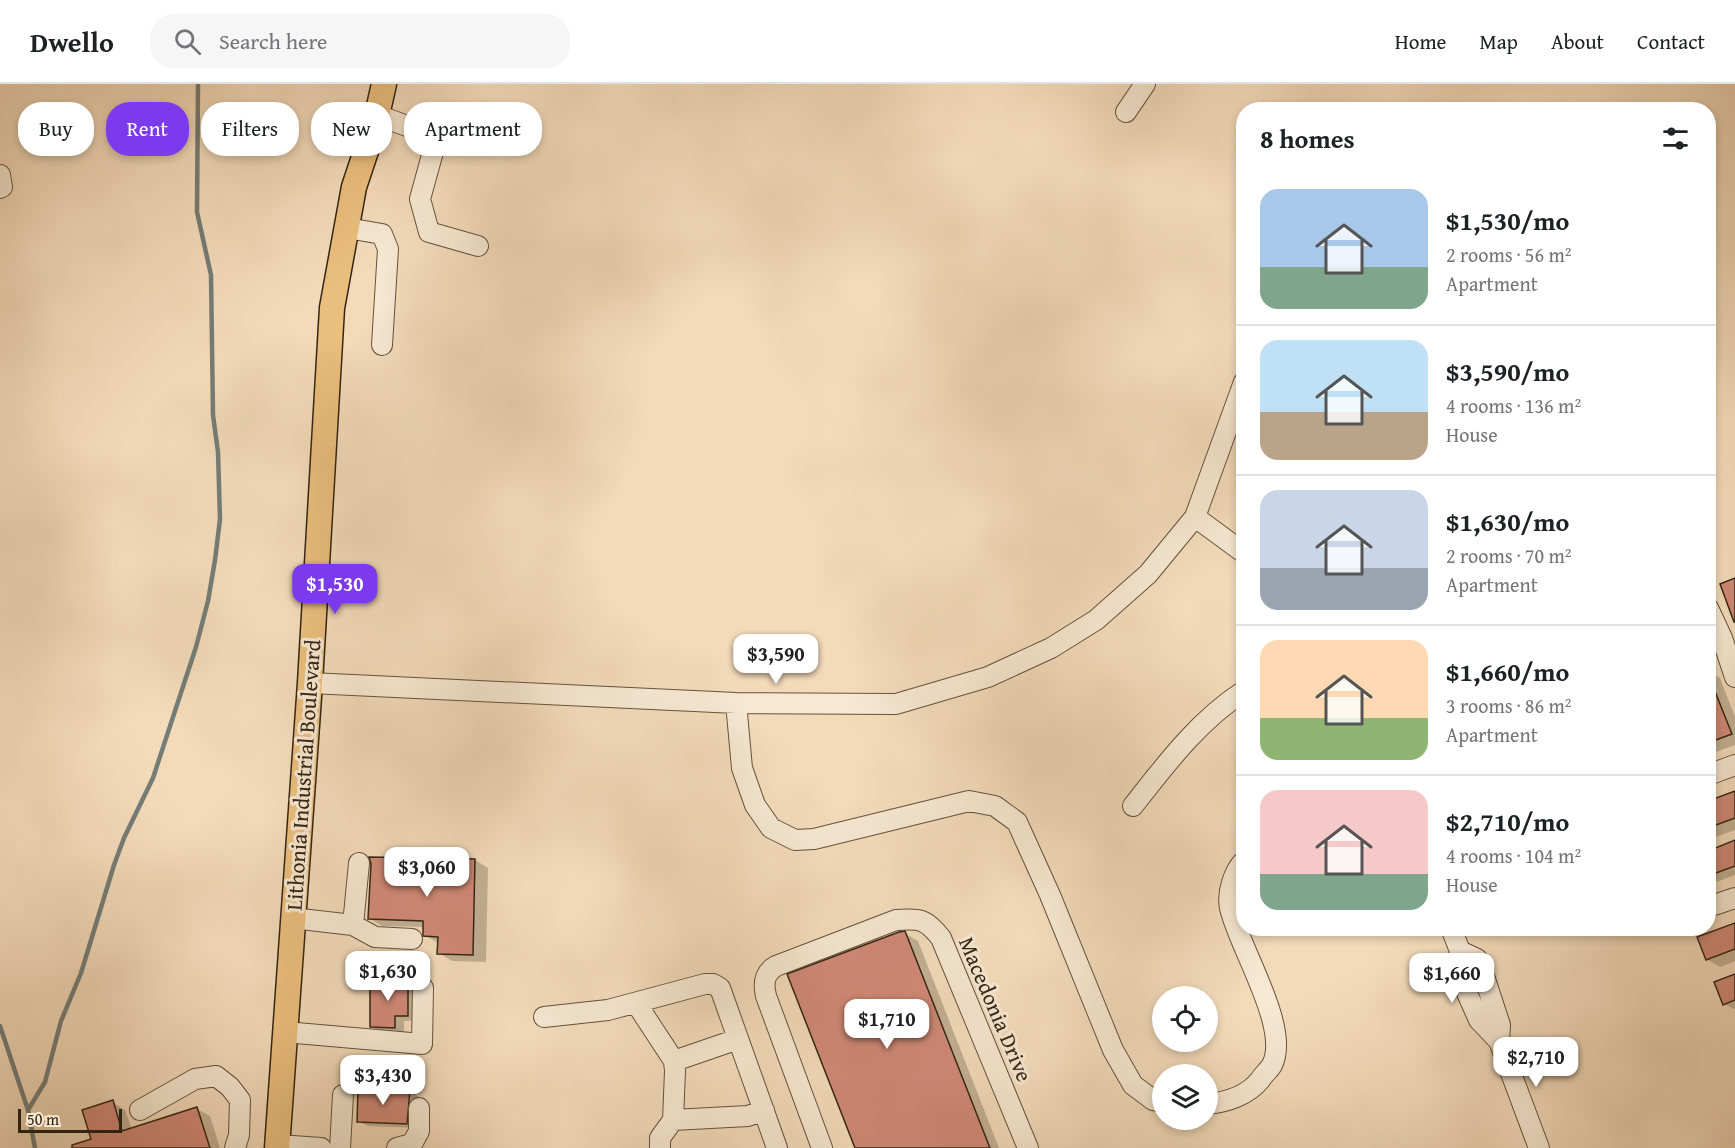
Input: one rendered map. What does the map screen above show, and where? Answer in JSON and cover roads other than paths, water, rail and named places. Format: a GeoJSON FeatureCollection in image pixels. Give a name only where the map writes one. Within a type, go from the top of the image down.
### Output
{"type":"FeatureCollection","features":[{"type":"Feature","properties":{"kind":"main road","name":"Lithonia Industrial Boulevard"},"geometry":{"type":"LineString","coordinates":[[380,102],[384,84]]}},
{"type":"Feature","properties":{"kind":"main road","name":"Lithonia Industrial Boulevard"},"geometry":{"type":"LineString","coordinates":[[278,1147],[310,683],[332,308],[354,187],[364,156]]}},
{"type":"Feature","properties":{"kind":"street"},"geometry":{"type":"LineString","coordinates":[[1126,112],[1145,84]]}},
{"type":"Feature","properties":{"kind":"street"},"geometry":{"type":"LineString","coordinates":[[392,121],[436,137],[420,199],[429,232],[478,246]]}},
{"type":"Feature","properties":{"kind":"street"},"geometry":{"type":"LineString","coordinates":[[0,175],[2,187],[0,188]]}},
{"type":"Feature","properties":{"kind":"street"},"geometry":{"type":"LineString","coordinates":[[347,228],[382,234],[388,249],[382,345]]}},
{"type":"Feature","properties":{"kind":"street"},"geometry":{"type":"LineString","coordinates":[[310,683],[736,703],[896,704],[988,677],[1051,648],[1096,620],[1148,574],[1195,517],[1236,404]]}},
{"type":"Feature","properties":{"kind":"street"},"geometry":{"type":"LineString","coordinates":[[1195,517],[1236,546]]}},
{"type":"Feature","properties":{"kind":"street"},"geometry":{"type":"LineString","coordinates":[[1716,620],[1728,636],[1735,677]]}},
{"type":"Feature","properties":{"kind":"street"},"geometry":{"type":"LineString","coordinates":[[1133,806],[1184,741],[1222,705],[1236,696]]}},
{"type":"Feature","properties":{"kind":"street"},"geometry":{"type":"LineString","coordinates":[[736,703],[742,768],[755,805],[771,828],[795,840],[814,839],[969,801],[995,806],[1017,822],[1050,895],[1113,1050],[1133,1085],[1152,1099]]}},
{"type":"Feature","properties":{"kind":"street"},"geometry":{"type":"LineString","coordinates":[[1716,772],[1735,765]]}},
{"type":"Feature","properties":{"kind":"street"},"geometry":{"type":"LineString","coordinates":[[353,925],[359,863]]}},
{"type":"Feature","properties":{"kind":"street"},"geometry":{"type":"LineString","coordinates":[[1236,875],[1231,883],[1230,907],[1236,923]]}},
{"type":"Feature","properties":{"kind":"street"},"geometry":{"type":"LineString","coordinates":[[1716,905],[1735,898]]}},
{"type":"Feature","properties":{"kind":"street"},"geometry":{"type":"LineString","coordinates":[[292,918],[353,925],[375,937],[412,939]]}},
{"type":"Feature","properties":{"kind":"street","name":"Macedonia Drive"},"geometry":{"type":"LineString","coordinates":[[822,1148],[766,996],[764,987],[766,977],[769,970],[787,962],[896,920],[914,919],[930,925],[941,938],[1028,1148]]}},
{"type":"Feature","properties":{"kind":"street"},"geometry":{"type":"LineString","coordinates":[[1218,1103],[1252,1089],[1272,1065],[1277,1036],[1241,936]]}},
{"type":"Feature","properties":{"kind":"street"},"geometry":{"type":"LineString","coordinates":[[1454,936],[1460,951],[1457,964],[1479,1020],[1500,1033]]}},
{"type":"Feature","properties":{"kind":"street"},"geometry":{"type":"LineString","coordinates":[[1460,951],[1477,959],[1484,976],[1500,1033],[1539,1148]]}},
{"type":"Feature","properties":{"kind":"street"},"geometry":{"type":"LineString","coordinates":[[1467,993],[1484,976]]}},
{"type":"Feature","properties":{"kind":"street"},"geometry":{"type":"LineString","coordinates":[[544,1017],[608,1010],[705,984],[713,984],[720,988],[777,1148]]}},
{"type":"Feature","properties":{"kind":"street"},"geometry":{"type":"LineString","coordinates":[[285,1032],[422,1044],[423,988]]}},
{"type":"Feature","properties":{"kind":"street"},"geometry":{"type":"LineString","coordinates":[[636,1003],[674,1061],[673,1120],[660,1138],[660,1148]]}},
{"type":"Feature","properties":{"kind":"street"},"geometry":{"type":"LineString","coordinates":[[674,1061],[738,1039]]}},
{"type":"Feature","properties":{"kind":"street"},"geometry":{"type":"LineString","coordinates":[[140,1110],[195,1079],[216,1076],[230,1087],[240,1100],[236,1148]]}},
{"type":"Feature","properties":{"kind":"street"},"geometry":{"type":"LineString","coordinates":[[340,1148],[343,1095]]}},
{"type":"Feature","properties":{"kind":"street"},"geometry":{"type":"LineString","coordinates":[[397,1148],[412,1144],[419,1131],[419,1108]]}},
{"type":"Feature","properties":{"kind":"street"},"geometry":{"type":"LineString","coordinates":[[673,1120],[748,1116],[764,1110]]}},
{"type":"Feature","properties":{"kind":"street"},"geometry":{"type":"LineString","coordinates":[[278,1147],[321,1148]]}},
{"type":"Feature","properties":{"kind":"waterway"},"geometry":{"type":"LineString","coordinates":[[28,1110],[45,1082],[61,1021],[81,973],[114,865],[124,838],[153,778],[196,647],[208,601],[215,560],[220,519],[218,452],[213,415],[211,275],[197,212],[198,84]]}},
{"type":"Feature","properties":{"kind":"waterway"},"geometry":{"type":"LineString","coordinates":[[0,1026],[28,1110],[35,1148]]}}]}
